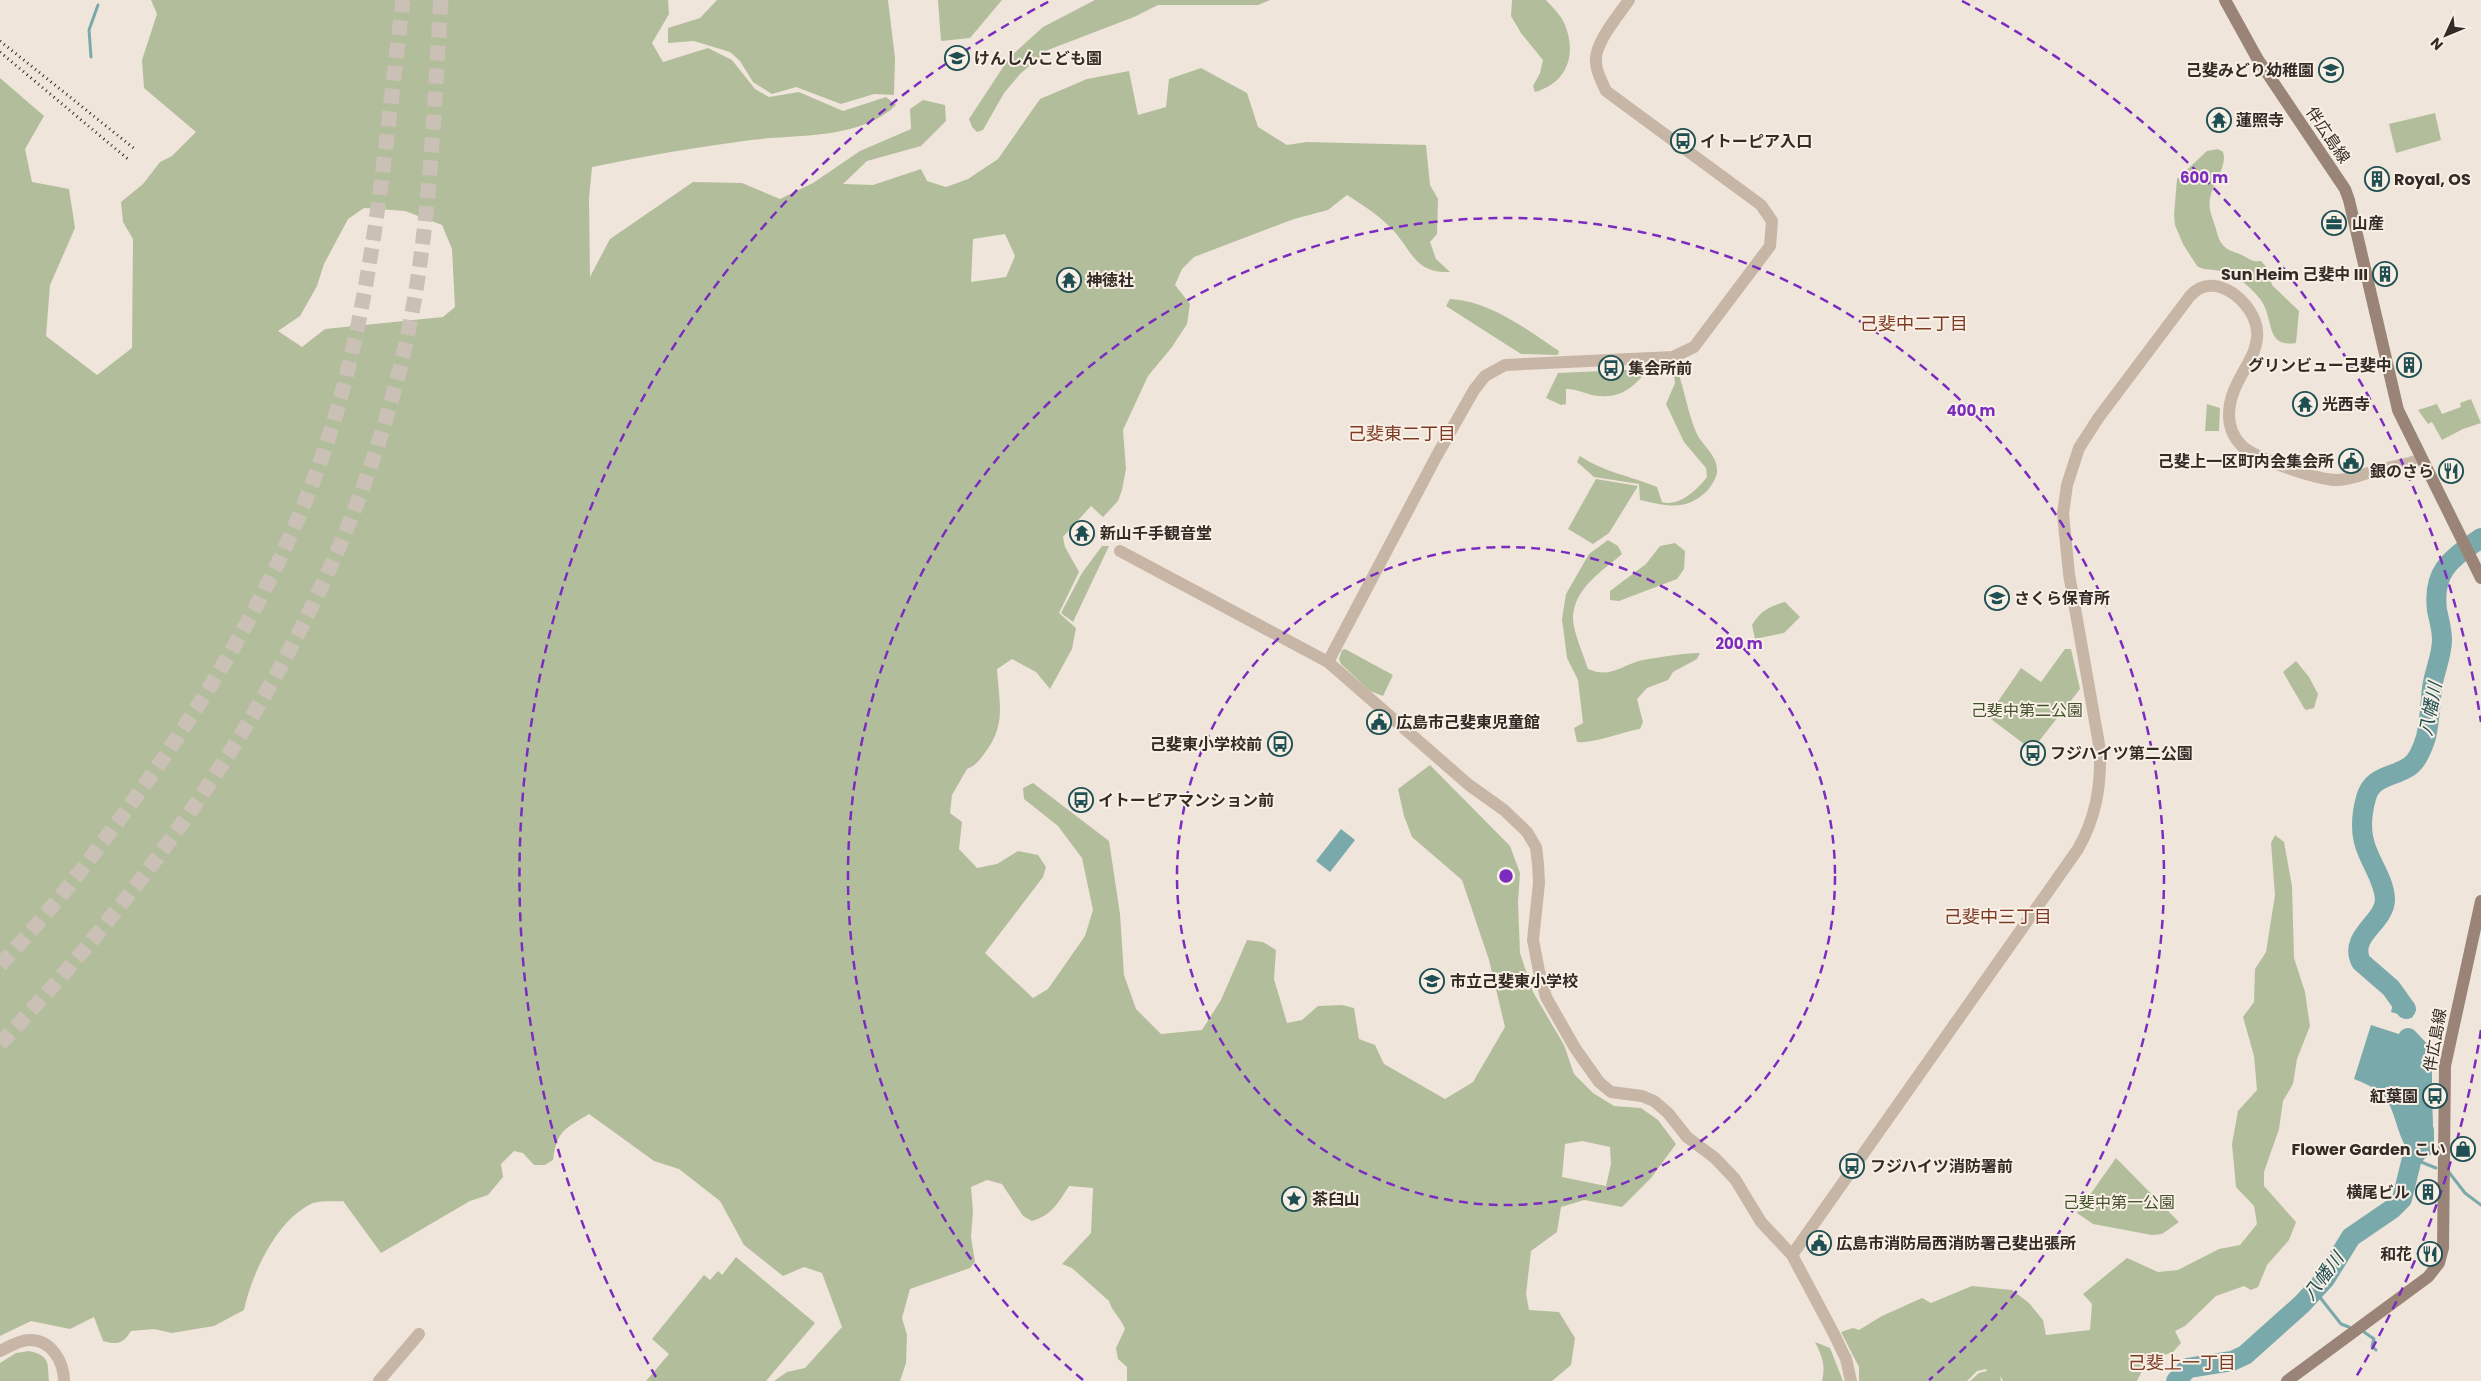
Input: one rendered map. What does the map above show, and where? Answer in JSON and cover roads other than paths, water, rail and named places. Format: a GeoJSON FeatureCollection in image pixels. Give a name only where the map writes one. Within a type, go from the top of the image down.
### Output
{"type":"FeatureCollection","features":[{"type":"Feature","properties":{"kind":"main road","name":"伴広島線"},"geometry":{"type":"LineString","coordinates":[[2225,0],[2257,58],[2348,196],[2393,396],[2404,426],[2481,578]]}},
{"type":"Feature","properties":{"kind":"main road","name":"伴広島線"},"geometry":{"type":"LineString","coordinates":[[2287,1381],[2428,1277],[2439,1263],[2444,1248],[2445,1066],[2481,901]]}},
{"type":"Feature","properties":{"kind":"street"},"geometry":{"type":"LineString","coordinates":[[1328,662],[1436,457],[1474,390],[1485,376],[1505,365],[1673,357],[1684,353],[1694,347],[1770,246],[1772,221],[1761,205],[1606,91],[1598,75],[1595,60],[1599,45],[1629,0]]}},
{"type":"Feature","properties":{"kind":"street"},"geometry":{"type":"LineString","coordinates":[[1792,1255],[2078,850],[2089,830],[2096,808],[2100,780],[2100,750],[2067,557],[2063,514],[2066,486],[2080,448],[2089,432],[2185,302],[2198,289],[2209,285],[2218,286],[2238,298],[2254,316],[2258,330],[2256,346],[2234,388],[2229,412],[2232,430],[2244,447],[2306,474],[2330,480],[2352,478],[2379,470],[2407,465],[2422,459]]}},
{"type":"Feature","properties":{"kind":"street"},"geometry":{"type":"LineString","coordinates":[[1120,552],[1328,662],[1454,772],[1504,810],[1527,832],[1536,847],[1538,864],[1539,883],[1533,940],[1539,971],[1546,996],[1575,1048],[1599,1082],[1611,1092],[1642,1096],[1654,1100],[1668,1113],[1687,1137],[1715,1158],[1735,1179],[1761,1222],[1792,1255],[1846,1359],[1851,1381]]}},
{"type":"Feature","properties":{"kind":"street"},"geometry":{"type":"LineString","coordinates":[[379,1381],[420,1334]]}},
{"type":"Feature","properties":{"kind":"street"},"geometry":{"type":"LineString","coordinates":[[0,1351],[27,1340],[45,1344],[59,1359],[64,1381]]}},
{"type":"Feature","properties":{"kind":"water"},"geometry":{"type":"Polygon","coordinates":[[[1341,829],[1355,840],[1330,872],[1316,861],[1341,829]]]}},
{"type":"Feature","properties":{"kind":"water"},"geometry":{"type":"Polygon","coordinates":[[[2391,988],[2400,995],[2413,1015],[2412,1018],[2391,1012],[2395,996],[2391,988]]]}},
{"type":"Feature","properties":{"kind":"water"},"geometry":{"type":"Polygon","coordinates":[[[2371,1025],[2408,1037],[2423,1054],[2417,1061],[2421,1068],[2421,1088],[2416,1088],[2421,1096],[2422,1124],[2419,1125],[2425,1142],[2424,1151],[2417,1170],[2403,1195],[2402,1165],[2407,1149],[2393,1112],[2382,1094],[2369,1085],[2354,1079],[2371,1025]]]}},
{"type":"Feature","properties":{"kind":"waterway"},"geometry":{"type":"LineString","coordinates":[[91,57],[89,30],[98,5]]}},
{"type":"Feature","properties":{"kind":"waterway","name":"八幡川"},"geometry":{"type":"LineString","coordinates":[[2406,1009],[2391,988],[2361,962],[2358,953],[2359,944],[2379,915],[2385,899],[2381,881],[2365,846],[2362,826],[2363,812],[2366,798],[2373,785],[2410,766],[2422,749],[2429,719],[2433,682],[2442,646],[2442,632],[2436,596],[2438,584],[2441,574],[2453,559],[2481,538]]}},
{"type":"Feature","properties":{"kind":"waterway","name":"八幡川"},"geometry":{"type":"LineString","coordinates":[[2408,1038],[2424,1055],[2418,1061],[2422,1068],[2422,1088]]}},
{"type":"Feature","properties":{"kind":"waterway","name":"八幡川"},"geometry":{"type":"LineString","coordinates":[[2422,1082],[2423,1088]]}},
{"type":"Feature","properties":{"kind":"waterway","name":"八幡川"},"geometry":{"type":"LineString","coordinates":[[2422,1096],[2423,1124]]}},
{"type":"Feature","properties":{"kind":"waterway","name":"八幡川"},"geometry":{"type":"LineString","coordinates":[[2423,1096],[2424,1124]]}},
{"type":"Feature","properties":{"kind":"waterway","name":"八幡川"},"geometry":{"type":"LineString","coordinates":[[2176,1381],[2188,1368],[2232,1361],[2245,1355],[2302,1304],[2325,1279],[2351,1237],[2392,1209],[2402,1199],[2413,1154],[2424,1147],[2424,1130]]}},
{"type":"Feature","properties":{"kind":"waterway"},"geometry":{"type":"LineString","coordinates":[[2425,1130],[2427,1147],[2421,1162],[2436,1168]]}},
{"type":"Feature","properties":{"kind":"waterway"},"geometry":{"type":"LineString","coordinates":[[2448,1171],[2465,1193],[2481,1205]]}},
{"type":"Feature","properties":{"kind":"waterway"},"geometry":{"type":"LineString","coordinates":[[2315,1291],[2341,1324],[2349,1327]]}},
{"type":"Feature","properties":{"kind":"waterway"},"geometry":{"type":"LineString","coordinates":[[2364,1332],[2374,1339],[2372,1346],[2376,1350]]}},
{"type":"Feature","properties":{"kind":"tunnel"},"geometry":{"type":"LineString","coordinates":[[0,965],[46,914],[89,861],[184,727],[217,676],[247,624],[299,516],[321,460],[352,354],[371,254],[403,0]]}},
{"type":"Feature","properties":{"kind":"tunnel"},"geometry":{"type":"LineString","coordinates":[[0,1044],[67,970],[130,893],[190,812],[245,728],[295,640],[338,550],[374,456],[402,360],[411,316],[425,227],[433,135],[441,0]]}},
{"type":"Feature","properties":{"kind":"railway"},"geometry":{"type":"LineString","coordinates":[[0,41],[136,150]]}},
{"type":"Feature","properties":{"kind":"railway"},"geometry":{"type":"LineString","coordinates":[[0,52],[129,160]]}},
{"type":"Feature","properties":{"kind":"place","name":"けんしんこども園"},"geometry":{"type":"Point","coordinates":[957,58]}},
{"type":"Feature","properties":{"kind":"place","name":"己斐みどり幼稚園"},"geometry":{"type":"Point","coordinates":[2331,70]}},
{"type":"Feature","properties":{"kind":"place","name":"蓮照寺"},"geometry":{"type":"Point","coordinates":[2219,120]}},
{"type":"Feature","properties":{"kind":"place","name":"イトーピア入口"},"geometry":{"type":"Point","coordinates":[1683,141]}},
{"type":"Feature","properties":{"kind":"place","name":"Royal, OS"},"geometry":{"type":"Point","coordinates":[2377,179]}},
{"type":"Feature","properties":{"kind":"place","name":"山産"},"geometry":{"type":"Point","coordinates":[2334,223]}},
{"type":"Feature","properties":{"kind":"place","name":"Sun Heim 己斐中 III"},"geometry":{"type":"Point","coordinates":[2385,274]}},
{"type":"Feature","properties":{"kind":"place","name":"神徳社"},"geometry":{"type":"Point","coordinates":[1069,280]}},
{"type":"Feature","properties":{"kind":"place","name":"グリンビュー己斐中"},"geometry":{"type":"Point","coordinates":[2409,365]}},
{"type":"Feature","properties":{"kind":"place","name":"集会所前"},"geometry":{"type":"Point","coordinates":[1611,368]}},
{"type":"Feature","properties":{"kind":"place","name":"光西寺"},"geometry":{"type":"Point","coordinates":[2305,404]}},
{"type":"Feature","properties":{"kind":"place","name":"己斐上一区町内会集会所"},"geometry":{"type":"Point","coordinates":[2351,461]}},
{"type":"Feature","properties":{"kind":"place","name":"銀のさら"},"geometry":{"type":"Point","coordinates":[2451,471]}},
{"type":"Feature","properties":{"kind":"place","name":"新山千手観音堂"},"geometry":{"type":"Point","coordinates":[1082,533]}},
{"type":"Feature","properties":{"kind":"place","name":"さくら保育所"},"geometry":{"type":"Point","coordinates":[1997,598]}},
{"type":"Feature","properties":{"kind":"place","name":"広島市己斐東児童館"},"geometry":{"type":"Point","coordinates":[1379,722]}},
{"type":"Feature","properties":{"kind":"place","name":"己斐東小学校前"},"geometry":{"type":"Point","coordinates":[1280,744]}},
{"type":"Feature","properties":{"kind":"place","name":"フジハイツ第二公園"},"geometry":{"type":"Point","coordinates":[2033,753]}},
{"type":"Feature","properties":{"kind":"place","name":"イトーピアマンション前"},"geometry":{"type":"Point","coordinates":[1081,800]}},
{"type":"Feature","properties":{"kind":"place","name":"市立己斐東小学校"},"geometry":{"type":"Point","coordinates":[1432,981]}},
{"type":"Feature","properties":{"kind":"place","name":"紅葉園"},"geometry":{"type":"Point","coordinates":[2435,1096]}},
{"type":"Feature","properties":{"kind":"place","name":"Flower Garden こい"},"geometry":{"type":"Point","coordinates":[2463,1149]}},
{"type":"Feature","properties":{"kind":"place","name":"フジハイツ消防署前"},"geometry":{"type":"Point","coordinates":[1852,1166]}},
{"type":"Feature","properties":{"kind":"place","name":"横尾ビル"},"geometry":{"type":"Point","coordinates":[2428,1192]}},
{"type":"Feature","properties":{"kind":"place","name":"茶臼山"},"geometry":{"type":"Point","coordinates":[1294,1199]}},
{"type":"Feature","properties":{"kind":"place","name":"広島市消防局西消防署己斐出張所"},"geometry":{"type":"Point","coordinates":[1819,1243]}},
{"type":"Feature","properties":{"kind":"place","name":"和花"},"geometry":{"type":"Point","coordinates":[2430,1254]}},
{"type":"Feature","properties":{"kind":"district","name":"己斐中二丁目"},"geometry":{"type":"Point","coordinates":[1914,323]}},
{"type":"Feature","properties":{"kind":"district","name":"己斐東二丁目"},"geometry":{"type":"Point","coordinates":[1402,433]}},
{"type":"Feature","properties":{"kind":"district","name":"己斐中三丁目"},"geometry":{"type":"Point","coordinates":[1998,916]}},
{"type":"Feature","properties":{"kind":"district","name":"己斐上一丁目"},"geometry":{"type":"Point","coordinates":[2182,1362]}},
{"type":"Feature","properties":{"kind":"park label","name":"己斐中第二公園"},"geometry":{"type":"Point","coordinates":[2027,710]}},
{"type":"Feature","properties":{"kind":"park label","name":"己斐中第一公園"},"geometry":{"type":"Point","coordinates":[2119,1202]}}]}
